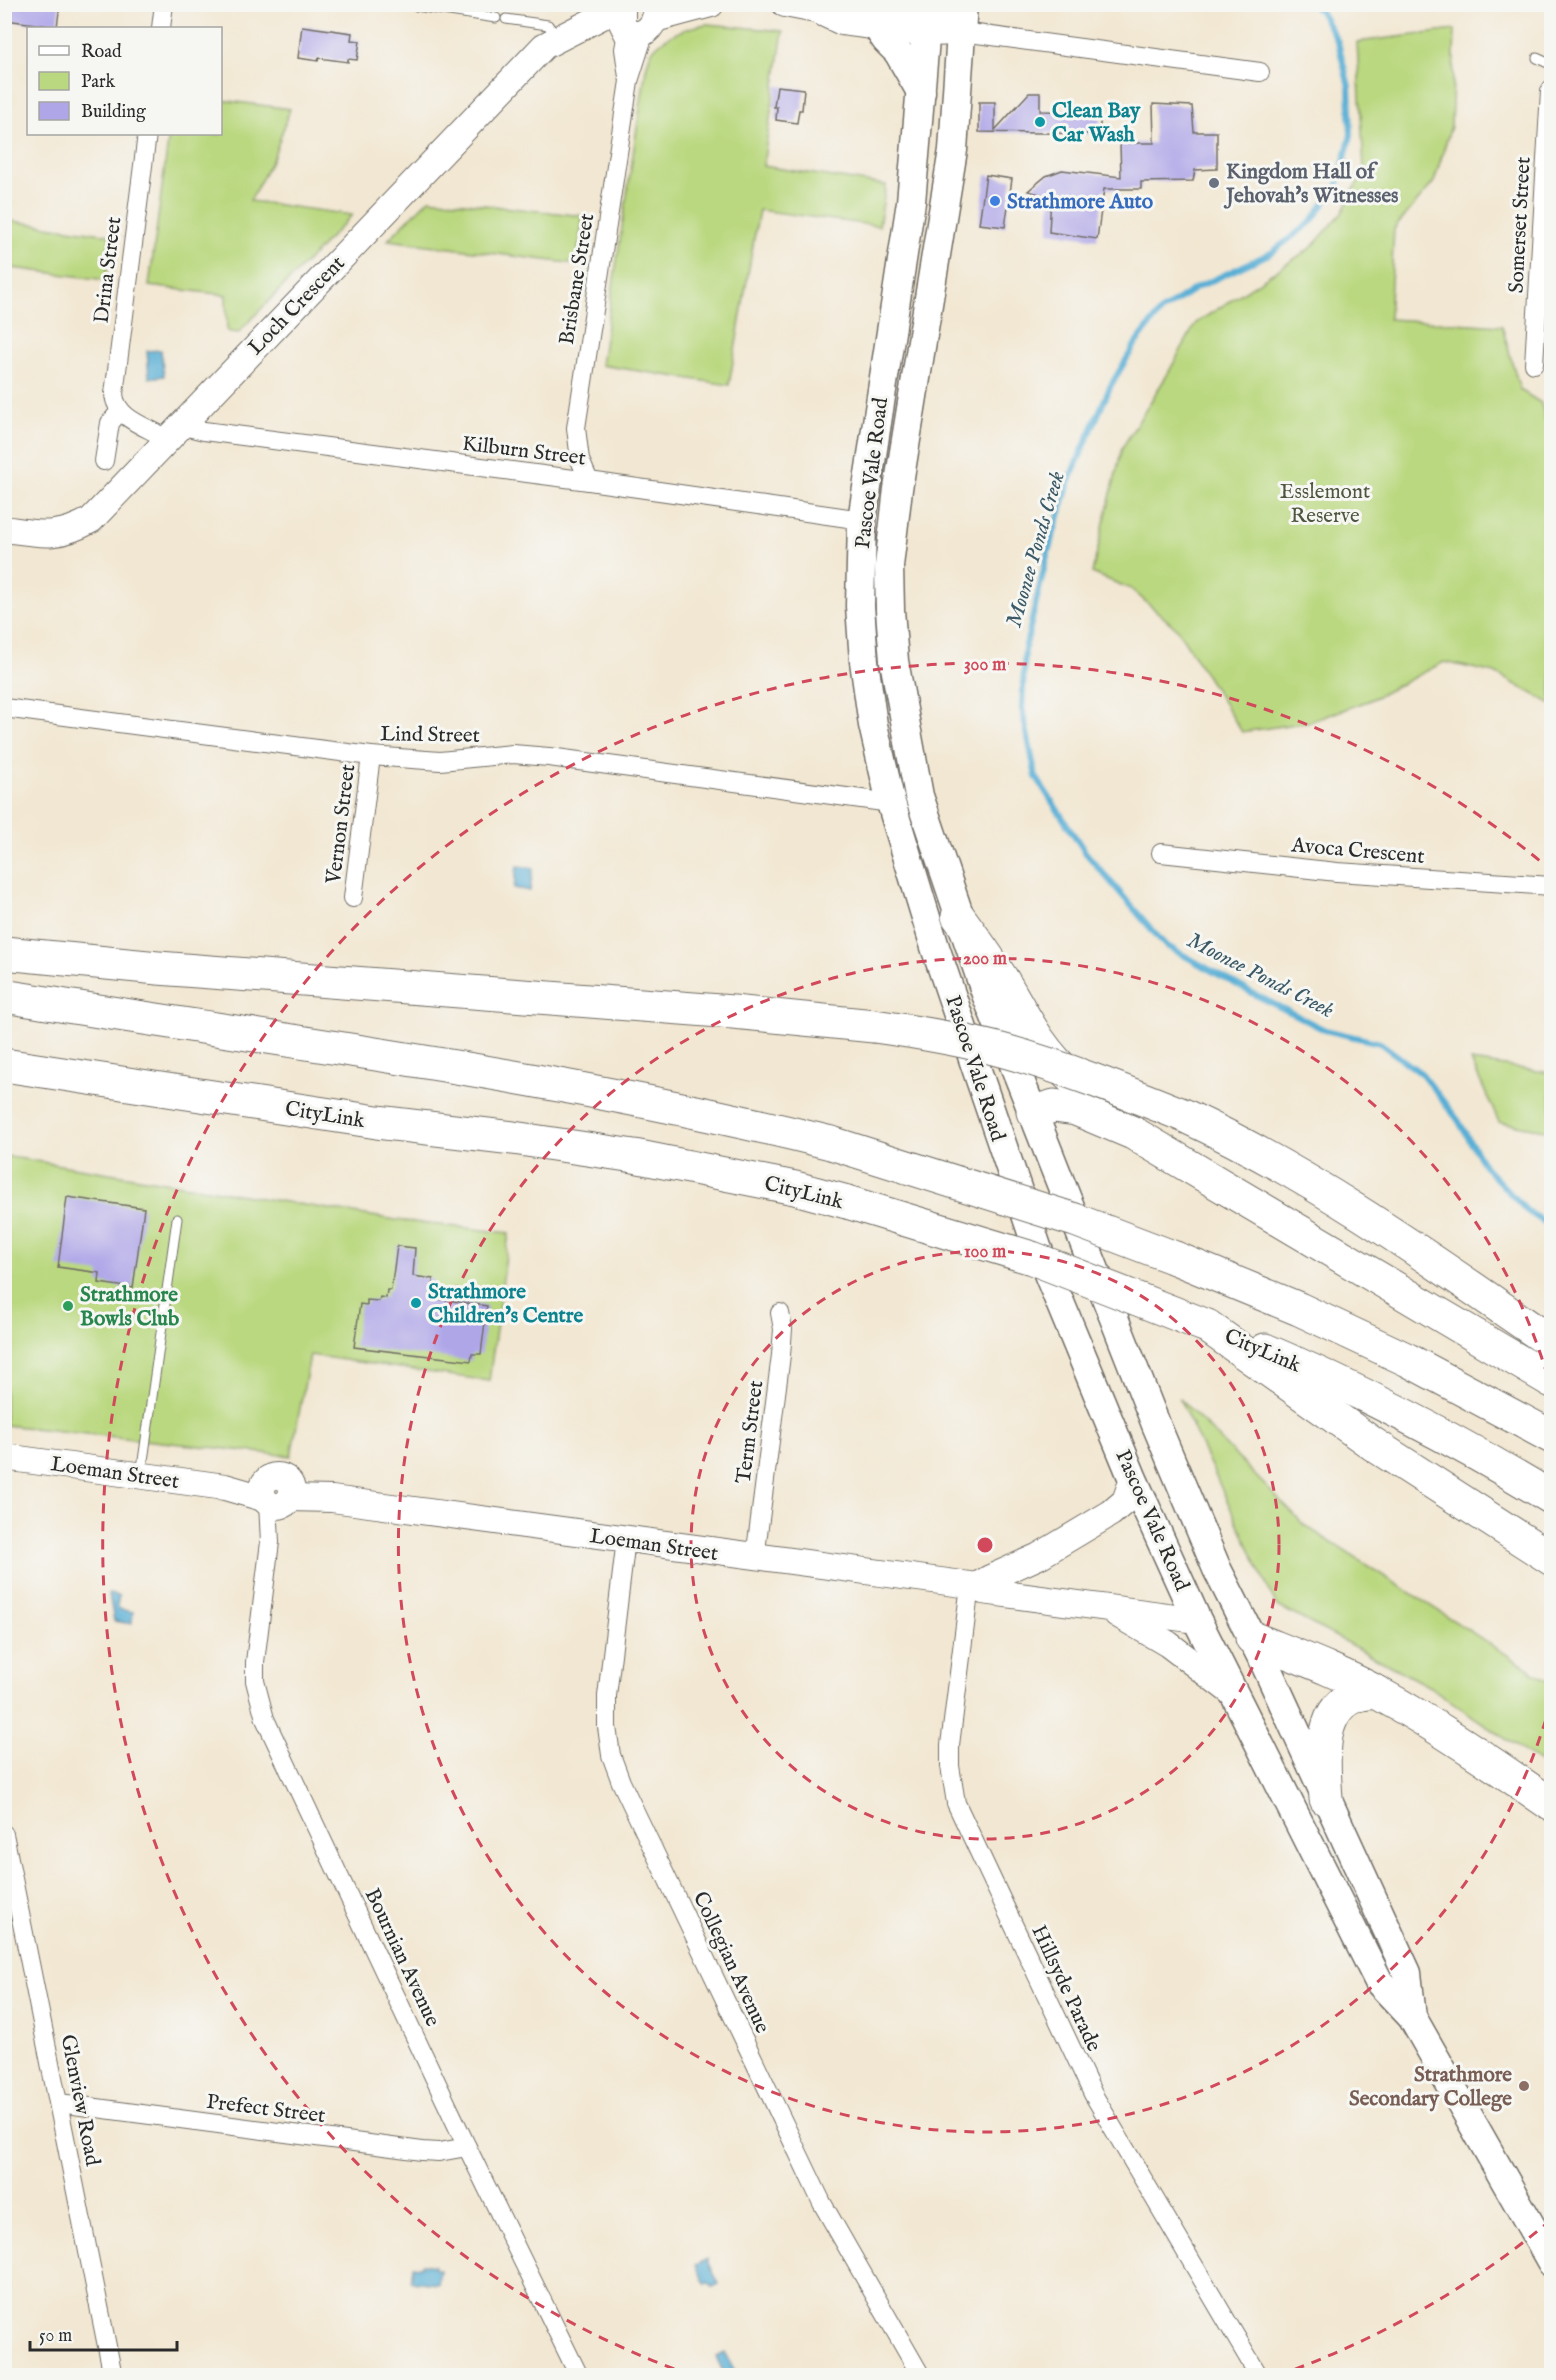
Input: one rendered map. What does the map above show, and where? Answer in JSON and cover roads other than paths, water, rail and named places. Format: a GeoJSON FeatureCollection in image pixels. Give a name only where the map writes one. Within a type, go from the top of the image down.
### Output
{"type":"FeatureCollection","features":[{"type":"Feature","properties":{"kind":"highway"},"geometry":{"type":"LineString","coordinates":[[958,916],[1052,1061],[1133,1133]]}},
{"type":"Feature","properties":{"kind":"highway"},"geometry":{"type":"LineString","coordinates":[[4,953],[158,968],[733,1012],[874,1026],[940,1036],[1002,1050],[1113,1087],[1236,1139],[1355,1209],[1551,1343]]}},
{"type":"Feature","properties":{"kind":"highway"},"geometry":{"type":"LineString","coordinates":[[4,996],[524,1078],[750,1123],[831,1143],[1075,1220],[1175,1258],[1299,1309],[1408,1359],[1551,1437]]}},
{"type":"Feature","properties":{"kind":"highway","name":"CityLink"},"geometry":{"type":"LineString","coordinates":[[4,1065],[377,1122],[513,1138],[634,1156],[795,1188],[847,1202],[1032,1258],[1207,1326],[1295,1363],[1392,1409],[1494,1462],[1551,1498]]}},
{"type":"Feature","properties":{"kind":"highway"},"geometry":{"type":"LineString","coordinates":[[1033,1112],[1054,1106],[1076,1109],[1133,1133],[1551,1381]]}},
{"type":"Feature","properties":{"kind":"highway"},"geometry":{"type":"LineString","coordinates":[[1207,1326],[1373,1444],[1551,1559]]}},
{"type":"Feature","properties":{"kind":"highway"},"geometry":{"type":"LineString","coordinates":[[1252,1638],[1330,1669],[1377,1692],[1481,1756],[1551,1805]]}},
{"type":"Feature","properties":{"kind":"highway"},"geometry":{"type":"LineString","coordinates":[[1326,1799],[1325,1746],[1332,1715],[1353,1698],[1377,1692]]}},
{"type":"Feature","properties":{"kind":"main road","name":"Pascoe Vale Road"},"geometry":{"type":"LineString","coordinates":[[928,17],[911,202],[862,520],[860,606],[864,662],[873,725],[891,803],[935,947],[1037,1247],[1133,1479],[1197,1620],[1379,1982],[1412,2017],[1551,2263]]}},
{"type":"Feature","properties":{"kind":"main road","name":"Pascoe Vale Road"},"geometry":{"type":"LineString","coordinates":[[963,18],[953,150],[898,489],[889,566],[894,661],[919,796],[958,916],[1157,1427],[1217,1569],[1252,1638],[1407,1973],[1412,2017]]}},
{"type":"Feature","properties":{"kind":"main road"},"geometry":{"type":"LineString","coordinates":[[877,27],[898,51],[921,92]]}},
{"type":"Feature","properties":{"kind":"main road"},"geometry":{"type":"LineString","coordinates":[[1002,1147],[1033,1112]]}},
{"type":"Feature","properties":{"kind":"main road"},"geometry":{"type":"LineString","coordinates":[[1197,1620],[1252,1638]]}},
{"type":"Feature","properties":{"kind":"street"},"geometry":{"type":"LineString","coordinates":[[161,27],[164,4]]}},
{"type":"Feature","properties":{"kind":"street"},"geometry":{"type":"LineString","coordinates":[[563,36],[608,34],[711,4]]}},
{"type":"Feature","properties":{"kind":"street"},"geometry":{"type":"LineString","coordinates":[[784,4],[816,10],[842,22],[877,27],[928,17]]}},
{"type":"Feature","properties":{"kind":"street"},"geometry":{"type":"LineString","coordinates":[[816,10],[850,4]]}},
{"type":"Feature","properties":{"kind":"street"},"geometry":{"type":"LineString","coordinates":[[854,4],[928,17],[963,18],[1260,72]]}},
{"type":"Feature","properties":{"kind":"street"},"geometry":{"type":"LineString","coordinates":[[622,5],[622,23],[642,24]]}},
{"type":"Feature","properties":{"kind":"street","name":"Loch Crescent"},"geometry":{"type":"LineString","coordinates":[[4,529],[57,535],[91,520],[544,46],[622,5]]}},
{"type":"Feature","properties":{"kind":"street","name":"Brisbane Street"},"geometry":{"type":"LineString","coordinates":[[589,481],[580,460],[576,428],[628,81],[642,24]]}},
{"type":"Feature","properties":{"kind":"street","name":"Somerset Street"},"geometry":{"type":"LineString","coordinates":[[1534,364],[1551,88]]}},
{"type":"Feature","properties":{"kind":"street","name":"Drina Street"},"geometry":{"type":"LineString","coordinates":[[120,411],[115,400],[115,383],[147,135]]}},
{"type":"Feature","properties":{"kind":"street"},"geometry":{"type":"LineString","coordinates":[[105,461],[110,423],[120,411],[127,417],[174,431]]}},
{"type":"Feature","properties":{"kind":"street","name":"Kilburn Street"},"geometry":{"type":"LineString","coordinates":[[174,431],[192,428],[862,520]]}},
{"type":"Feature","properties":{"kind":"street","name":"Lind Street"},"geometry":{"type":"LineString","coordinates":[[4,708],[371,756],[440,761],[513,754],[549,757],[891,803]]}},
{"type":"Feature","properties":{"kind":"street","name":"Vernon Street"},"geometry":{"type":"LineString","coordinates":[[353,898],[371,756]]}},
{"type":"Feature","properties":{"kind":"street","name":"Avoca Crescent"},"geometry":{"type":"LineString","coordinates":[[1161,853],[1337,872],[1551,886]]}},
{"type":"Feature","properties":{"kind":"street","name":"Term Street"},"geometry":{"type":"LineString","coordinates":[[755,1558],[781,1355],[783,1329],[780,1312]]}},
{"type":"Feature","properties":{"kind":"street","name":"Loeman Street"},"geometry":{"type":"LineString","coordinates":[[4,1457],[276,1496],[332,1499],[973,1586],[983,1591],[1197,1620]]}},
{"type":"Feature","properties":{"kind":"street"},"geometry":{"type":"LineString","coordinates":[[973,1586],[1039,1556],[1111,1513],[1125,1501],[1133,1479]]}},
{"type":"Feature","properties":{"kind":"street","name":"Bournian Avenue"},"geometry":{"type":"LineString","coordinates":[[276,1496],[255,1662],[255,1681],[265,1719],[467,2147],[579,2376]]}},
{"type":"Feature","properties":{"kind":"street","name":"Collegian Avenue"},"geometry":{"type":"LineString","coordinates":[[626,1539],[607,1696],[607,1727],[611,1755],[621,1782],[822,2203],[921,2376]]}},
{"type":"Feature","properties":{"kind":"street","name":"Hillsyde Parade"},"geometry":{"type":"LineString","coordinates":[[973,1586],[950,1745],[950,1766],[956,1803],[1093,2094],[1259,2376]]}},
{"type":"Feature","properties":{"kind":"street"},"geometry":{"type":"LineString","coordinates":[[1108,1608],[1168,1644],[1235,1695]]}},
{"type":"Feature","properties":{"kind":"street","name":"Glenview Road"},"geometry":{"type":"LineString","coordinates":[[4,1834],[113,2376]]}},
{"type":"Feature","properties":{"kind":"street","name":"Prefect Street"},"geometry":{"type":"LineString","coordinates":[[59,2103],[422,2151],[439,2152],[467,2147]]}},
{"type":"Feature","properties":{"kind":"lane"},"geometry":{"type":"LineString","coordinates":[[402,4],[548,25],[563,36]]}},
{"type":"Feature","properties":{"kind":"lane"},"geometry":{"type":"LineString","coordinates":[[1537,58],[1551,65]]}},
{"type":"Feature","properties":{"kind":"lane"},"geometry":{"type":"LineString","coordinates":[[141,1475],[177,1219]]}},
{"type":"Feature","properties":{"kind":"water"},"geometry":{"type":"Polygon","coordinates":[[[161,350],[164,376],[149,378],[147,351],[161,350]]]}},
{"type":"Feature","properties":{"kind":"water"},"geometry":{"type":"Polygon","coordinates":[[[517,866],[533,868],[530,891],[514,888],[517,866]]]}},
{"type":"Feature","properties":{"kind":"water"},"geometry":{"type":"Polygon","coordinates":[[[109,1594],[119,1596],[117,1605],[119,1609],[133,1612],[132,1624],[114,1621],[109,1594]]]}},
{"type":"Feature","properties":{"kind":"water"},"geometry":{"type":"Polygon","coordinates":[[[707,2259],[719,2284],[713,2287],[710,2283],[705,2284],[696,2265],[707,2259]]]}},
{"type":"Feature","properties":{"kind":"water"},"geometry":{"type":"Polygon","coordinates":[[[422,2264],[434,2266],[434,2269],[440,2270],[438,2284],[411,2281],[413,2266],[421,2267],[422,2264]]]}},
{"type":"Feature","properties":{"kind":"water"},"geometry":{"type":"Polygon","coordinates":[[[725,2353],[735,2371],[734,2375],[725,2375],[716,2357],[725,2353]]]}},
{"type":"Feature","properties":{"kind":"waterway","name":"Moonee Ponds Creek"},"geometry":{"type":"LineString","coordinates":[[1312,4],[1320,11],[1338,42],[1349,87],[1351,135],[1338,184],[1311,222],[1271,253],[1196,288],[1160,312],[1136,343],[1111,385],[1071,476],[1047,556],[1025,649],[1022,708],[1036,777],[1085,852],[1165,945],[1325,1030],[1380,1043],[1422,1074],[1458,1120],[1485,1167],[1527,1211],[1552,1227]]}},
{"type":"Feature","properties":{"kind":"place","name":"Clean Bay Car Wash"},"geometry":{"type":"Point","coordinates":[1040,122]}},
{"type":"Feature","properties":{"kind":"place","name":"Kingdom Hall of Jehovah's Witnesses"},"geometry":{"type":"Point","coordinates":[1214,183]}},
{"type":"Feature","properties":{"kind":"place","name":"Strathmore Auto"},"geometry":{"type":"Point","coordinates":[995,201]}},
{"type":"Feature","properties":{"kind":"place","name":"Strathmore Children's Centre"},"geometry":{"type":"Point","coordinates":[416,1303]}},
{"type":"Feature","properties":{"kind":"place","name":"Strathmore Bowls Club"},"geometry":{"type":"Point","coordinates":[68,1306]}},
{"type":"Feature","properties":{"kind":"place","name":"Strathmore Secondary College"},"geometry":{"type":"Point","coordinates":[1524,2086]}},
{"type":"Feature","properties":{"kind":"park label","name":"Esslemont Reserve"},"geometry":{"type":"Point","coordinates":[1325,503]}}]}
